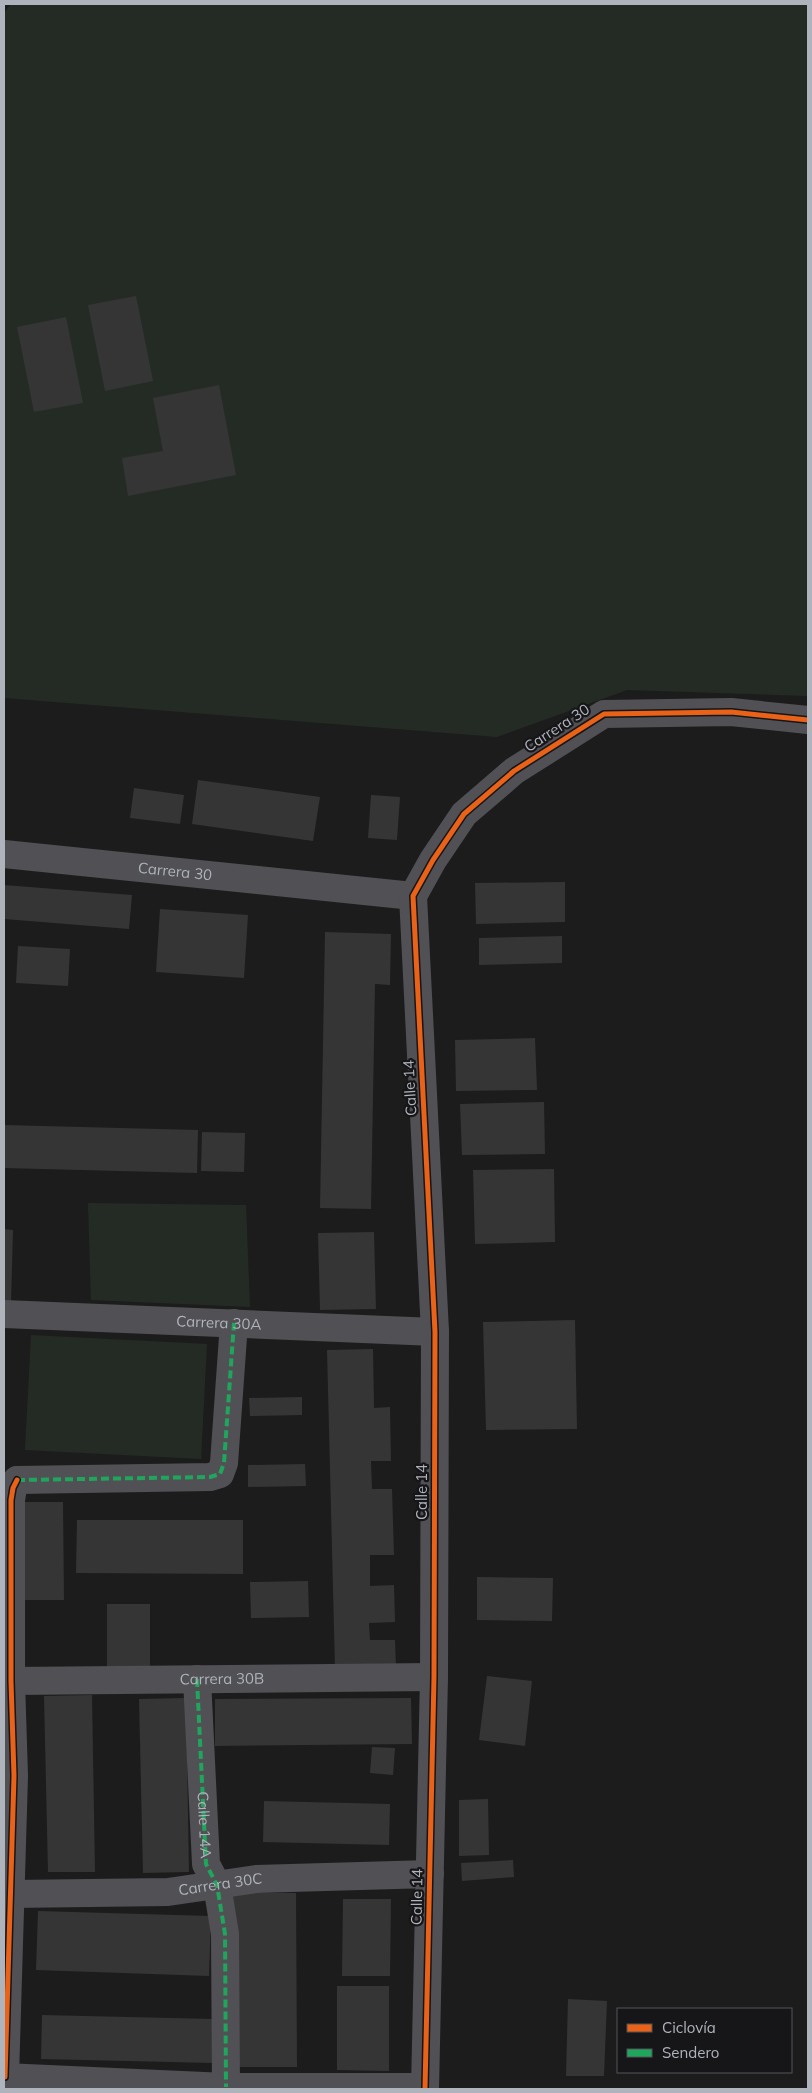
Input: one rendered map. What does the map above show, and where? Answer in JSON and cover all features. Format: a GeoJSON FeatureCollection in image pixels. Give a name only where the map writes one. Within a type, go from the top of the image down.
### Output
{"type":"FeatureCollection","features":[{"type":"Feature","properties":{"kind":"street","name":"Carrera 30"},"geometry":{"type":"LineString","coordinates":[[4,854],[413,896],[433,860],[464,814],[514,771],[604,714],[731,712],[808,720]]}},
{"type":"Feature","properties":{"kind":"street","name":"Calle 14"},"geometry":{"type":"LineString","coordinates":[[413,896],[434,1332],[434,1677],[425,2088]]}},
{"type":"Feature","properties":{"kind":"street","name":"Carrera 30A"},"geometry":{"type":"LineString","coordinates":[[4,1314],[434,1332]]}},
{"type":"Feature","properties":{"kind":"street"},"geometry":{"type":"LineString","coordinates":[[234,1323],[224,1463],[220,1474],[210,1477],[17,1480],[13,1488],[11,1500],[9,1776],[11,1894],[4,2077],[226,2086],[425,2088]]}},
{"type":"Feature","properties":{"kind":"street","name":"Carrera 30B"},"geometry":{"type":"LineString","coordinates":[[11,1681],[434,1677]]}},
{"type":"Feature","properties":{"kind":"street","name":"Calle 14A"},"geometry":{"type":"LineString","coordinates":[[196,1679],[206,1864],[217,1885],[225,1934],[226,2086]]}},
{"type":"Feature","properties":{"kind":"street","name":"Carrera 30C"},"geometry":{"type":"LineString","coordinates":[[11,1894],[168,1892],[256,1879],[430,1874]]}},
{"type":"Feature","properties":{"kind":"shaded area"},"geometry":{"type":"Polygon","coordinates":[[[11,4],[808,4],[808,696],[627,690],[497,737],[4,698],[4,13],[11,4]]]}},
{"type":"Feature","properties":{"kind":"shaded area"},"geometry":{"type":"Polygon","coordinates":[[[88,1203],[246,1205],[250,1307],[91,1300],[88,1203]]]}},
{"type":"Feature","properties":{"kind":"shaded area"},"geometry":{"type":"Polygon","coordinates":[[[31,1335],[207,1344],[201,1459],[25,1450],[31,1335]]]}},
{"type":"Feature","properties":{"kind":"building"},"geometry":{"type":"Polygon","coordinates":[[[136,296],[153,381],[105,391],[88,305],[136,296]]]}},
{"type":"Feature","properties":{"kind":"building"},"geometry":{"type":"Polygon","coordinates":[[[66,317],[83,403],[34,412],[17,327],[66,317]]]}},
{"type":"Feature","properties":{"kind":"building"},"geometry":{"type":"Polygon","coordinates":[[[219,385],[236,475],[128,496],[122,458],[163,451],[153,398],[219,385]]]}},
{"type":"Feature","properties":{"kind":"building"},"geometry":{"type":"Polygon","coordinates":[[[198,780],[320,797],[313,841],[192,824],[198,780]]]}},
{"type":"Feature","properties":{"kind":"building"},"geometry":{"type":"Polygon","coordinates":[[[134,788],[184,795],[180,824],[130,818],[134,788]]]}},
{"type":"Feature","properties":{"kind":"building"},"geometry":{"type":"Polygon","coordinates":[[[371,795],[400,797],[397,840],[368,838],[371,795]]]}},
{"type":"Feature","properties":{"kind":"building"},"geometry":{"type":"Polygon","coordinates":[[[565,882],[565,922],[476,924],[475,883],[565,882]]]}},
{"type":"Feature","properties":{"kind":"building"},"geometry":{"type":"Polygon","coordinates":[[[4,885],[132,895],[129,929],[4,919],[4,885]]]}},
{"type":"Feature","properties":{"kind":"building"},"geometry":{"type":"Polygon","coordinates":[[[160,909],[248,915],[244,978],[156,972],[160,909]]]}},
{"type":"Feature","properties":{"kind":"building"},"geometry":{"type":"Polygon","coordinates":[[[325,932],[391,934],[390,985],[375,984],[371,1209],[320,1208],[325,932]]]}},
{"type":"Feature","properties":{"kind":"building"},"geometry":{"type":"Polygon","coordinates":[[[562,936],[562,963],[479,965],[479,938],[562,936]]]}},
{"type":"Feature","properties":{"kind":"building"},"geometry":{"type":"Polygon","coordinates":[[[18,946],[70,949],[68,986],[16,983],[18,946]]]}},
{"type":"Feature","properties":{"kind":"building"},"geometry":{"type":"Polygon","coordinates":[[[535,1038],[537,1090],[456,1091],[455,1040],[535,1038]]]}},
{"type":"Feature","properties":{"kind":"building"},"geometry":{"type":"Polygon","coordinates":[[[544,1102],[545,1154],[462,1155],[460,1104],[544,1102]]]}},
{"type":"Feature","properties":{"kind":"building"},"geometry":{"type":"Polygon","coordinates":[[[4,1125],[198,1130],[197,1173],[4,1168],[4,1125]]]}},
{"type":"Feature","properties":{"kind":"building"},"geometry":{"type":"Polygon","coordinates":[[[202,1132],[245,1133],[244,1172],[201,1171],[202,1132]]]}},
{"type":"Feature","properties":{"kind":"building"},"geometry":{"type":"Polygon","coordinates":[[[554,1169],[555,1242],[475,1244],[473,1170],[554,1169]]]}},
{"type":"Feature","properties":{"kind":"building"},"geometry":{"type":"Polygon","coordinates":[[[4,1229],[13,1230],[11,1302],[4,1302],[4,1229]]]}},
{"type":"Feature","properties":{"kind":"building"},"geometry":{"type":"Polygon","coordinates":[[[374,1232],[376,1309],[320,1310],[318,1233],[374,1232]]]}},
{"type":"Feature","properties":{"kind":"building"},"geometry":{"type":"Polygon","coordinates":[[[575,1320],[577,1429],[486,1430],[483,1322],[575,1320]]]}},
{"type":"Feature","properties":{"kind":"building"},"geometry":{"type":"Polygon","coordinates":[[[373,1349],[374,1408],[390,1407],[391,1461],[371,1461],[372,1489],[392,1489],[394,1555],[370,1555],[370,1586],[394,1585],[395,1622],[369,1623],[370,1640],[395,1640],[396,1667],[335,1669],[327,1350],[373,1349]]]}},
{"type":"Feature","properties":{"kind":"building"},"geometry":{"type":"Polygon","coordinates":[[[302,1397],[302,1415],[250,1416],[249,1398],[302,1397]]]}},
{"type":"Feature","properties":{"kind":"building"},"geometry":{"type":"Polygon","coordinates":[[[305,1464],[306,1486],[248,1487],[248,1465],[305,1464]]]}},
{"type":"Feature","properties":{"kind":"building"},"geometry":{"type":"Polygon","coordinates":[[[22,1502],[63,1502],[64,1600],[23,1600],[22,1502]]]}},
{"type":"Feature","properties":{"kind":"building"},"geometry":{"type":"Polygon","coordinates":[[[77,1520],[243,1520],[243,1574],[76,1573],[77,1520]]]}},
{"type":"Feature","properties":{"kind":"building"},"geometry":{"type":"Polygon","coordinates":[[[477,1577],[553,1578],[552,1621],[477,1620],[477,1577]]]}},
{"type":"Feature","properties":{"kind":"building"},"geometry":{"type":"Polygon","coordinates":[[[308,1581],[309,1617],[251,1618],[250,1582],[308,1581]]]}},
{"type":"Feature","properties":{"kind":"building"},"geometry":{"type":"Polygon","coordinates":[[[107,1604],[150,1604],[150,1669],[107,1668],[107,1604]]]}},
{"type":"Feature","properties":{"kind":"building"},"geometry":{"type":"Polygon","coordinates":[[[487,1676],[532,1681],[525,1746],[479,1740],[487,1676]]]}},
{"type":"Feature","properties":{"kind":"building"},"geometry":{"type":"Polygon","coordinates":[[[92,1695],[95,1872],[48,1872],[44,1696],[92,1695]]]}},
{"type":"Feature","properties":{"kind":"building"},"geometry":{"type":"Polygon","coordinates":[[[186,1698],[189,1872],[143,1873],[139,1699],[186,1698]]]}},
{"type":"Feature","properties":{"kind":"building"},"geometry":{"type":"Polygon","coordinates":[[[411,1698],[412,1744],[215,1746],[215,1699],[411,1698]]]}},
{"type":"Feature","properties":{"kind":"building"},"geometry":{"type":"Polygon","coordinates":[[[372,1747],[395,1748],[393,1775],[370,1773],[372,1747]]]}},
{"type":"Feature","properties":{"kind":"building"},"geometry":{"type":"Polygon","coordinates":[[[488,1799],[489,1855],[459,1856],[459,1800],[488,1799]]]}},
{"type":"Feature","properties":{"kind":"building"},"geometry":{"type":"Polygon","coordinates":[[[264,1801],[390,1804],[389,1845],[263,1842],[264,1801]]]}},
{"type":"Feature","properties":{"kind":"building"},"geometry":{"type":"Polygon","coordinates":[[[513,1860],[514,1877],[462,1881],[461,1863],[513,1860]]]}},
{"type":"Feature","properties":{"kind":"building"},"geometry":{"type":"Polygon","coordinates":[[[230,1893],[296,1893],[297,2067],[231,2067],[230,1893]]]}},
{"type":"Feature","properties":{"kind":"building"},"geometry":{"type":"Polygon","coordinates":[[[343,1899],[391,1899],[390,1976],[342,1976],[343,1899]]]}},
{"type":"Feature","properties":{"kind":"building"},"geometry":{"type":"Polygon","coordinates":[[[38,1911],[211,1916],[209,1976],[36,1970],[38,1911]]]}},
{"type":"Feature","properties":{"kind":"building"},"geometry":{"type":"Polygon","coordinates":[[[337,1986],[389,1986],[389,2071],[337,2070],[337,1986]]]}},
{"type":"Feature","properties":{"kind":"building"},"geometry":{"type":"Polygon","coordinates":[[[568,1999],[607,2001],[604,2076],[566,2076],[568,1999]]]}},
{"type":"Feature","properties":{"kind":"building"},"geometry":{"type":"Polygon","coordinates":[[[42,2015],[214,2019],[213,2063],[41,2059],[42,2015]]]}},
{"type":"Feature","properties":{"kind":"marked path"},"geometry":{"type":"LineString","coordinates":[[17,1480],[210,1477],[220,1474],[224,1463],[234,1323]]}},
{"type":"Feature","properties":{"kind":"marked path"},"geometry":{"type":"LineString","coordinates":[[197,1679],[206,1864],[217,1885],[225,1934],[226,2087]]}},
{"type":"Feature","properties":{"kind":"cycle path"},"geometry":{"type":"LineString","coordinates":[[425,2089],[434,1677],[435,1332],[413,896],[433,860],[464,814],[514,771],[604,714],[731,712],[808,720]]}},
{"type":"Feature","properties":{"kind":"cycle path"},"geometry":{"type":"LineString","coordinates":[[5,2077],[14,1776],[11,1681],[11,1500],[13,1488],[17,1480]]}}]}
